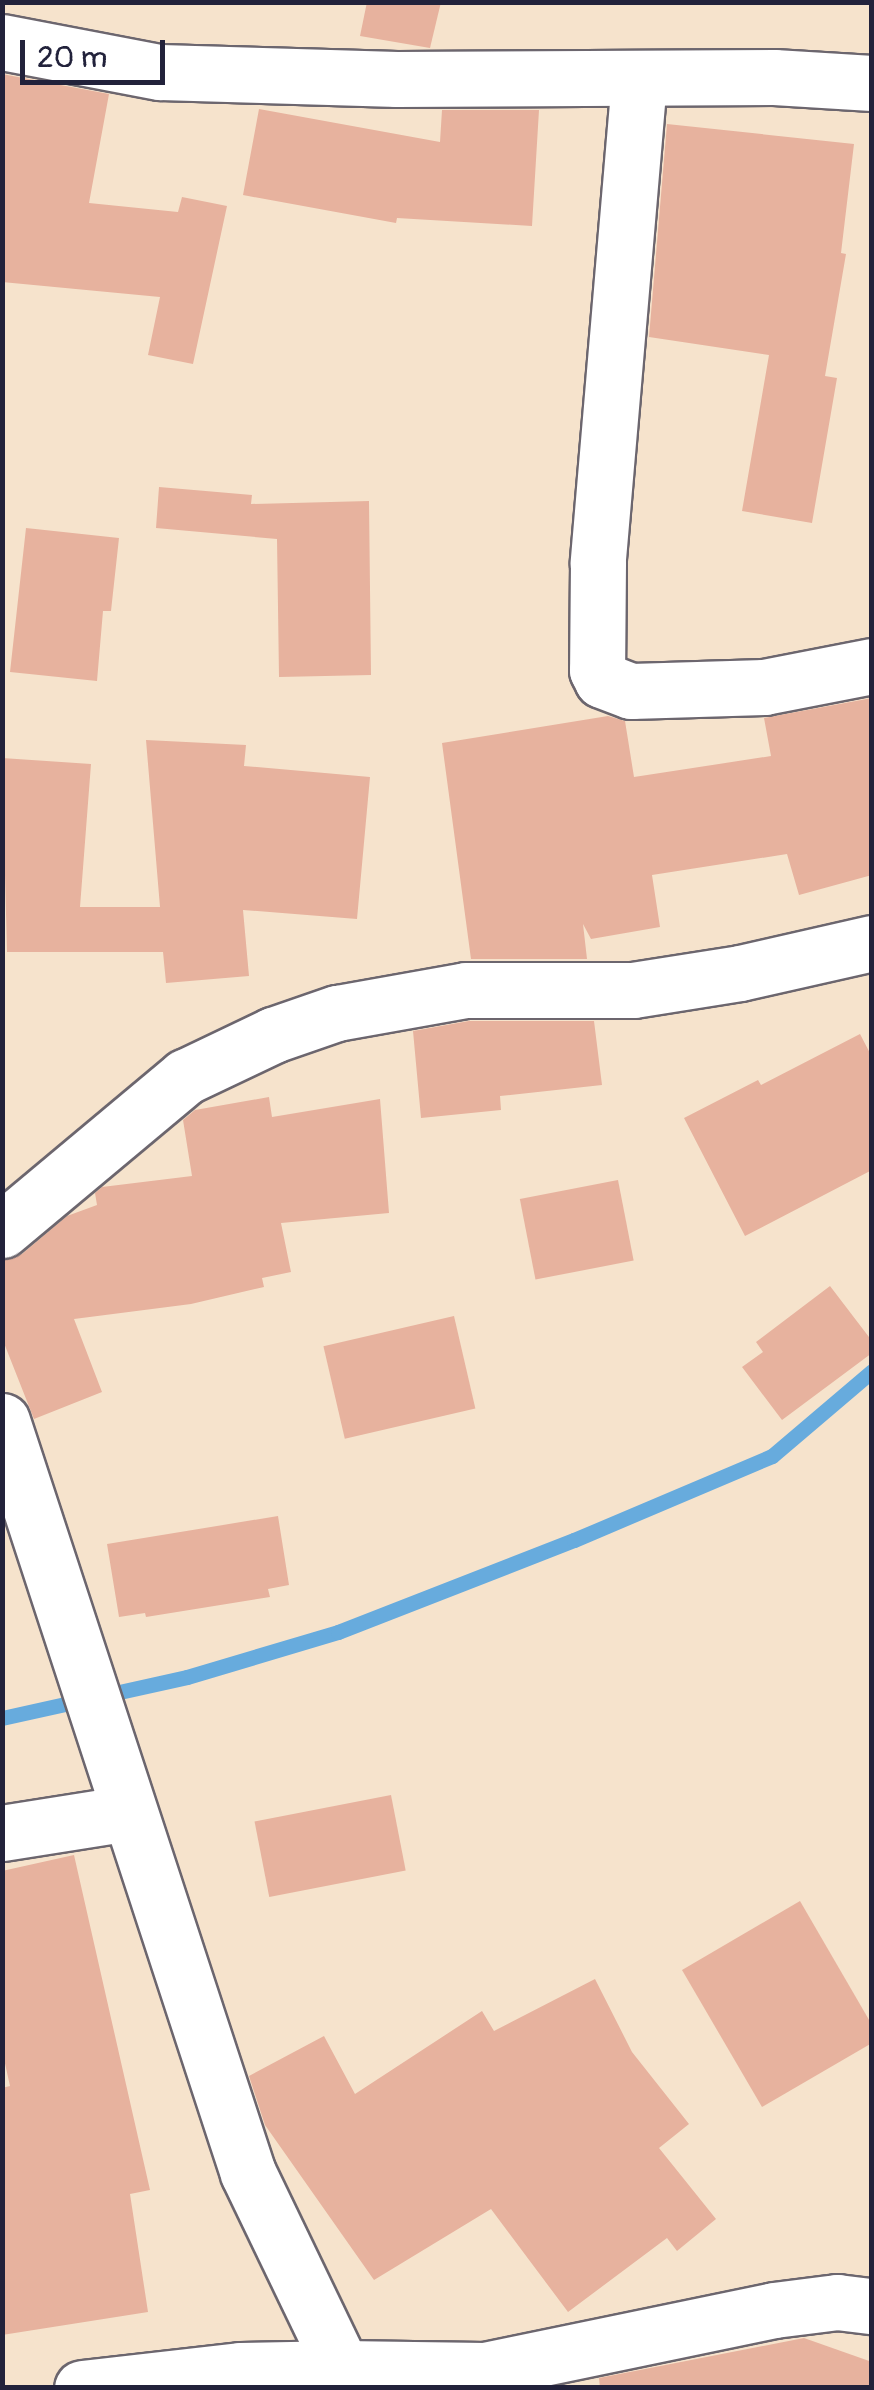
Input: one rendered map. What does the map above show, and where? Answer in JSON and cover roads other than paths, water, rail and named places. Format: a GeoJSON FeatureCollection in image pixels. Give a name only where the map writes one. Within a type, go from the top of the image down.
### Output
{"type":"FeatureCollection","features":[{"type":"Feature","properties":{"kind":"street"},"geometry":{"type":"LineString","coordinates":[[2,42],[160,72],[640,80],[774,78],[872,83]]}},
{"type":"Feature","properties":{"kind":"street"},"geometry":{"type":"LineString","coordinates":[[640,80],[598,564],[597,670],[602,680],[631,691],[764,687],[872,666]]}},
{"type":"Feature","properties":{"kind":"street"},"geometry":{"type":"LineString","coordinates":[[2,1230],[185,1077],[273,1035],[337,1013],[466,990],[632,990],[740,973],[872,943]]}},
{"type":"Feature","properties":{"kind":"street"},"geometry":{"type":"LineString","coordinates":[[2,1421],[58,1579],[128,1814],[248,2173],[342,2368]]}},
{"type":"Feature","properties":{"kind":"street"},"geometry":{"type":"LineString","coordinates":[[2,1833],[128,1814]]}},
{"type":"Feature","properties":{"kind":"street"},"geometry":{"type":"LineString","coordinates":[[82,2388],[240,2370],[485,2370],[774,2310],[836,2302],[872,2306]]}},
{"type":"Feature","properties":{"kind":"waterway"},"geometry":{"type":"LineString","coordinates":[[2,1718],[187,1677],[338,1632],[574,1540],[772,1456],[872,1371]]}}]}
